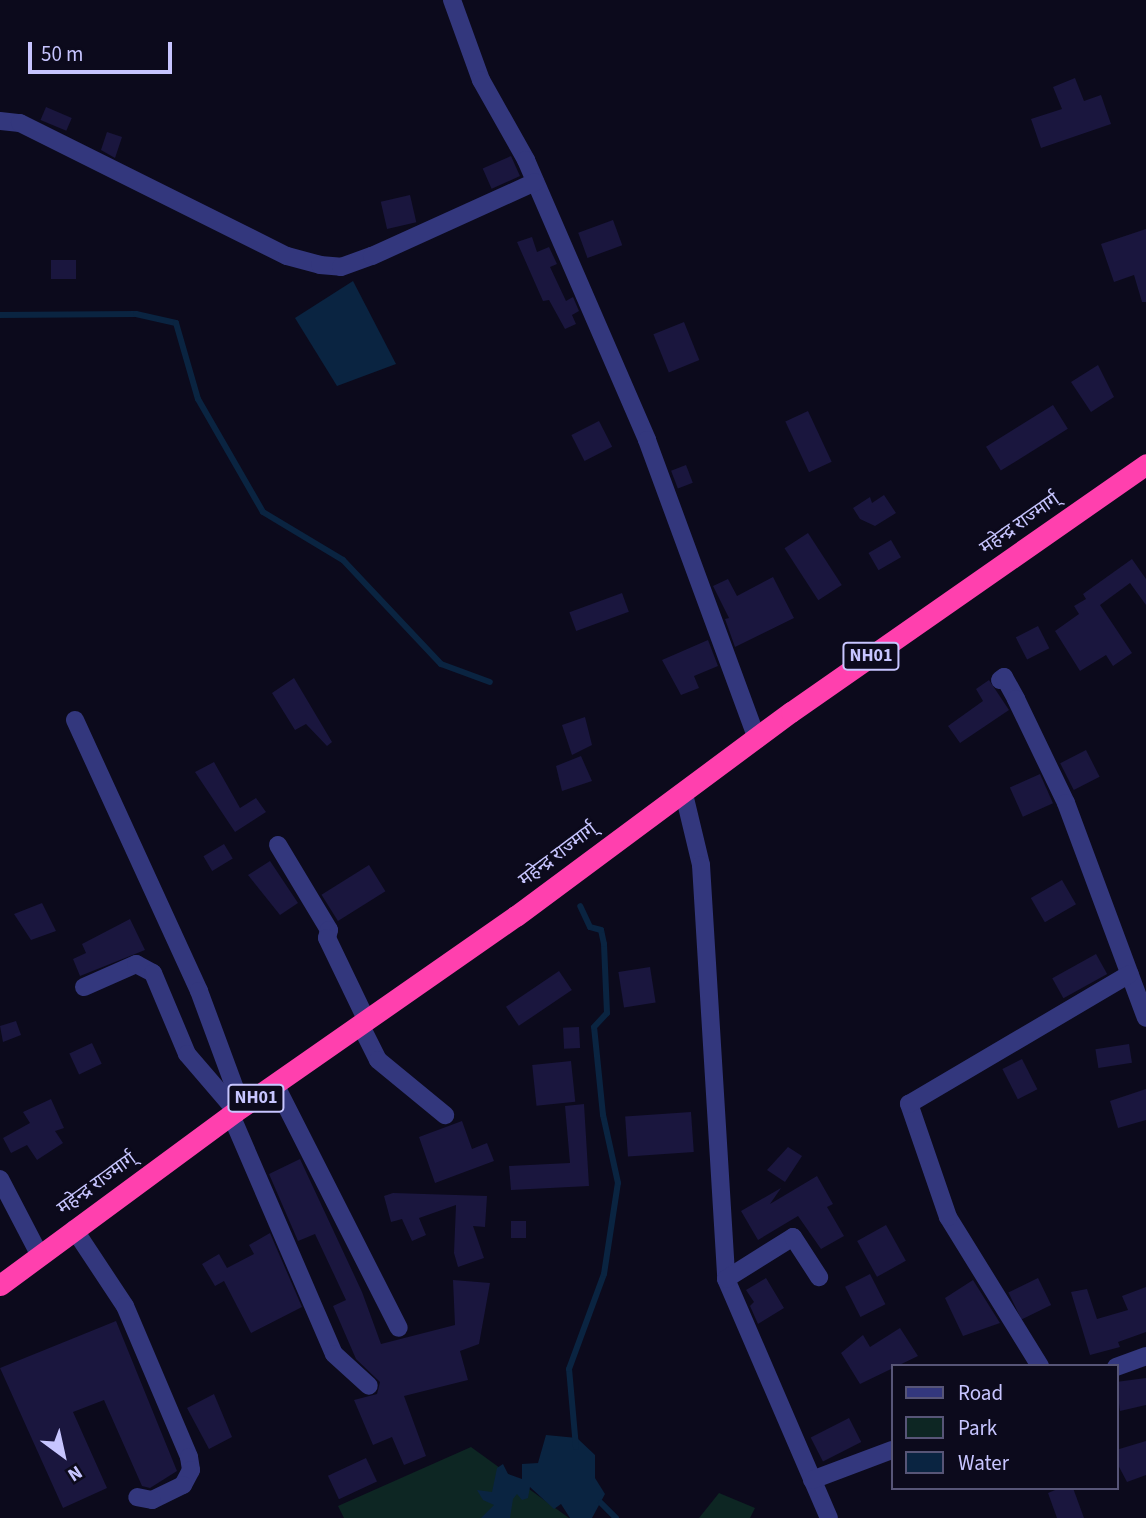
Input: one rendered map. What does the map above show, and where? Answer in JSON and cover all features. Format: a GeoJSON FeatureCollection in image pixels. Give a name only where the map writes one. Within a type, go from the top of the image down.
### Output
{"type":"FeatureCollection","features":[{"type":"Feature","properties":{"kind":"highway","name":"महेन्द्र राज्मार्ग्"},"geometry":{"type":"LineString","coordinates":[[0,1285],[236,1111],[276,1086],[363,1021],[516,916],[598,852],[684,794],[757,739],[1146,464]]}},
{"type":"Feature","properties":{"kind":"street"},"geometry":{"type":"LineString","coordinates":[[452,0],[481,80],[535,182],[647,440],[757,739]]}},
{"type":"Feature","properties":{"kind":"street"},"geometry":{"type":"LineString","coordinates":[[0,121],[20,123],[287,256],[320,265],[341,267],[372,256],[535,182]]}},
{"type":"Feature","properties":{"kind":"street"},"geometry":{"type":"LineString","coordinates":[[1000,680],[1004,677],[1016,699],[1066,803],[1146,1018]]}},
{"type":"Feature","properties":{"kind":"street"},"geometry":{"type":"LineString","coordinates":[[75,720],[199,991],[236,1111],[334,1354],[369,1386]]}},
{"type":"Feature","properties":{"kind":"street"},"geometry":{"type":"LineString","coordinates":[[684,794],[701,865],[726,1279],[829,1518]]}},
{"type":"Feature","properties":{"kind":"street"},"geometry":{"type":"LineString","coordinates":[[278,845],[329,930],[327,938],[378,1060],[446,1115]]}},
{"type":"Feature","properties":{"kind":"street"},"geometry":{"type":"LineString","coordinates":[[84,987],[136,964],[153,973],[187,1054],[236,1111]]}},
{"type":"Feature","properties":{"kind":"street"},"geometry":{"type":"LineString","coordinates":[[1039,1364],[948,1217],[909,1104],[1130,974]]}},
{"type":"Feature","properties":{"kind":"street"},"geometry":{"type":"LineString","coordinates":[[276,1086],[398,1328]]}},
{"type":"Feature","properties":{"kind":"street"},"geometry":{"type":"LineString","coordinates":[[0,1179],[40,1256]]}},
{"type":"Feature","properties":{"kind":"street"},"geometry":{"type":"LineString","coordinates":[[74,1228],[125,1306],[189,1457],[191,1470],[183,1485],[152,1500],[137,1497]]}},
{"type":"Feature","properties":{"kind":"street"},"geometry":{"type":"LineString","coordinates":[[726,1279],[793,1237],[819,1277]]}},
{"type":"Feature","properties":{"kind":"street"},"geometry":{"type":"LineString","coordinates":[[1118,1366],[1146,1356]]}},
{"type":"Feature","properties":{"kind":"street"},"geometry":{"type":"LineString","coordinates":[[812,1480],[890,1451]]}},
{"type":"Feature","properties":{"kind":"green space"},"geometry":{"type":"Polygon","coordinates":[[[471,1447],[569,1518],[344,1518],[338,1506],[471,1447]]]}},
{"type":"Feature","properties":{"kind":"green space"},"geometry":{"type":"Polygon","coordinates":[[[719,1493],[755,1508],[750,1518],[699,1518],[719,1493]]]}},
{"type":"Feature","properties":{"kind":"water"},"geometry":{"type":"Polygon","coordinates":[[[353,281],[396,364],[337,386],[295,318],[353,281]]]}},
{"type":"Feature","properties":{"kind":"water"},"geometry":{"type":"Polygon","coordinates":[[[546,1435],[577,1438],[595,1455],[595,1478],[605,1494],[592,1518],[570,1518],[561,1504],[554,1509],[530,1487],[528,1498],[522,1500],[517,1494],[513,1499],[510,1518],[481,1518],[494,1505],[483,1500],[477,1490],[492,1492],[497,1468],[503,1464],[508,1474],[522,1479],[522,1464],[538,1463],[546,1435]]]}},
{"type":"Feature","properties":{"kind":"building"},"geometry":{"type":"Polygon","coordinates":[[[1075,78],[1084,101],[1101,95],[1111,124],[1041,148],[1031,119],[1062,109],[1053,87],[1075,78]]]}},
{"type":"Feature","properties":{"kind":"building"},"geometry":{"type":"Polygon","coordinates":[[[46,107],[72,118],[66,131],[41,120],[46,107]]]}},
{"type":"Feature","properties":{"kind":"building"},"geometry":{"type":"Polygon","coordinates":[[[107,132],[122,137],[115,158],[101,150],[107,132]]]}},
{"type":"Feature","properties":{"kind":"building"},"geometry":{"type":"Polygon","coordinates":[[[511,156],[520,176],[492,189],[483,169],[511,156]]]}},
{"type":"Feature","properties":{"kind":"building"},"geometry":{"type":"Polygon","coordinates":[[[410,195],[416,222],[387,229],[381,202],[410,195]]]}},
{"type":"Feature","properties":{"kind":"building"},"geometry":{"type":"Polygon","coordinates":[[[613,220],[622,245],[587,258],[578,233],[613,220]]]}},
{"type":"Feature","properties":{"kind":"building"},"geometry":{"type":"Polygon","coordinates":[[[1146,229],[1146,302],[1142,302],[1134,275],[1114,282],[1101,244],[1146,229]]]}},
{"type":"Feature","properties":{"kind":"building"},"geometry":{"type":"Polygon","coordinates":[[[532,237],[537,252],[549,247],[557,264],[550,267],[566,301],[573,297],[579,311],[572,315],[576,324],[565,329],[549,300],[543,301],[517,242],[532,237]]]}},
{"type":"Feature","properties":{"kind":"building"},"geometry":{"type":"Polygon","coordinates":[[[51,260],[76,260],[76,279],[51,279],[51,260]]]}},
{"type":"Feature","properties":{"kind":"building"},"geometry":{"type":"Polygon","coordinates":[[[684,322],[699,360],[669,372],[653,334],[684,322]]]}},
{"type":"Feature","properties":{"kind":"building"},"geometry":{"type":"Polygon","coordinates":[[[1098,365],[1114,397],[1091,412],[1071,382],[1098,365]]]}},
{"type":"Feature","properties":{"kind":"building"},"geometry":{"type":"Polygon","coordinates":[[[1053,405],[1068,429],[1001,471],[986,447],[1053,405]]]}},
{"type":"Feature","properties":{"kind":"building"},"geometry":{"type":"Polygon","coordinates":[[[808,411],[832,462],[809,472],[785,422],[808,411]]]}},
{"type":"Feature","properties":{"kind":"building"},"geometry":{"type":"Polygon","coordinates":[[[599,421],[612,447],[585,461],[571,435],[599,421]]]}},
{"type":"Feature","properties":{"kind":"building"},"geometry":{"type":"Polygon","coordinates":[[[686,465],[693,483],[678,488],[671,471],[686,465]]]}},
{"type":"Feature","properties":{"kind":"building"},"geometry":{"type":"Polygon","coordinates":[[[884,495],[896,513],[875,526],[860,519],[853,508],[870,497],[872,503],[884,495]]]}},
{"type":"Feature","properties":{"kind":"building"},"geometry":{"type":"Polygon","coordinates":[[[808,533],[842,585],[818,600],[785,548],[808,533]]]}},
{"type":"Feature","properties":{"kind":"building"},"geometry":{"type":"Polygon","coordinates":[[[891,540],[901,557],[878,570],[868,553],[891,540]]]}},
{"type":"Feature","properties":{"kind":"building"},"geometry":{"type":"Polygon","coordinates":[[[1132,559],[1146,579],[1146,605],[1130,583],[1100,605],[1132,653],[1113,666],[1106,655],[1080,671],[1055,631],[1079,614],[1074,606],[1086,599],[1083,594],[1132,559]]]}},
{"type":"Feature","properties":{"kind":"building"},"geometry":{"type":"Polygon","coordinates":[[[773,577],[794,618],[735,647],[725,619],[729,618],[713,586],[728,579],[737,596],[773,577]]]}},
{"type":"Feature","properties":{"kind":"building"},"geometry":{"type":"Polygon","coordinates":[[[622,593],[629,612],[576,631],[569,612],[622,593]]]}},
{"type":"Feature","properties":{"kind":"building"},"geometry":{"type":"Polygon","coordinates":[[[1038,626],[1049,648],[1027,660],[1016,637],[1038,626]]]}},
{"type":"Feature","properties":{"kind":"building"},"geometry":{"type":"Polygon","coordinates":[[[708,640],[718,666],[694,676],[699,688],[681,695],[662,660],[708,640]]]}},
{"type":"Feature","properties":{"kind":"building"},"geometry":{"type":"Polygon","coordinates":[[[294,678],[332,742],[327,746],[306,724],[295,730],[272,693],[294,678]]]}},
{"type":"Feature","properties":{"kind":"building"},"geometry":{"type":"Polygon","coordinates":[[[989,680],[1009,710],[960,743],[948,726],[983,701],[976,689],[989,680]]]}},
{"type":"Feature","properties":{"kind":"building"},"geometry":{"type":"Polygon","coordinates":[[[585,717],[592,745],[572,755],[562,725],[585,717]]]}},
{"type":"Feature","properties":{"kind":"building"},"geometry":{"type":"Polygon","coordinates":[[[1086,750],[1100,777],[1074,790],[1060,763],[1086,750]]]}},
{"type":"Feature","properties":{"kind":"building"},"geometry":{"type":"Polygon","coordinates":[[[581,756],[592,781],[562,791],[556,766],[581,756]]]}},
{"type":"Feature","properties":{"kind":"building"},"geometry":{"type":"Polygon","coordinates":[[[214,762],[240,808],[256,798],[266,812],[235,832],[195,772],[214,762]]]}},
{"type":"Feature","properties":{"kind":"building"},"geometry":{"type":"Polygon","coordinates":[[[1040,774],[1053,803],[1023,817],[1010,787],[1040,774]]]}},
{"type":"Feature","properties":{"kind":"building"},"geometry":{"type":"Polygon","coordinates":[[[224,844],[233,859],[212,871],[203,856],[224,844]]]}},
{"type":"Feature","properties":{"kind":"building"},"geometry":{"type":"Polygon","coordinates":[[[270,861],[298,903],[280,915],[248,875],[270,861]]]}},
{"type":"Feature","properties":{"kind":"building"},"geometry":{"type":"Polygon","coordinates":[[[369,865],[385,891],[338,921],[322,895],[369,865]]]}},
{"type":"Feature","properties":{"kind":"building"},"geometry":{"type":"Polygon","coordinates":[[[1062,880],[1076,904],[1045,922],[1031,898],[1062,880]]]}},
{"type":"Feature","properties":{"kind":"building"},"geometry":{"type":"Polygon","coordinates":[[[42,903],[56,931],[31,940],[14,914],[42,903]]]}},
{"type":"Feature","properties":{"kind":"building"},"geometry":{"type":"Polygon","coordinates":[[[130,919],[145,950],[80,976],[73,959],[86,953],[82,944],[130,919]]]}},
{"type":"Feature","properties":{"kind":"building"},"geometry":{"type":"Polygon","coordinates":[[[1096,954],[1107,974],[1063,998],[1052,978],[1096,954]]]}},
{"type":"Feature","properties":{"kind":"building"},"geometry":{"type":"Polygon","coordinates":[[[650,967],[656,1003],[624,1008],[618,972],[650,967]]]}},
{"type":"Feature","properties":{"kind":"building"},"geometry":{"type":"Polygon","coordinates":[[[559,971],[572,990],[519,1026],[506,1007],[559,971]]]}},
{"type":"Feature","properties":{"kind":"building"},"geometry":{"type":"Polygon","coordinates":[[[16,1021],[21,1035],[3,1042],[0,1026],[16,1021]]]}},
{"type":"Feature","properties":{"kind":"building"},"geometry":{"type":"Polygon","coordinates":[[[579,1027],[580,1048],[564,1049],[563,1028],[579,1027]]]}},
{"type":"Feature","properties":{"kind":"building"},"geometry":{"type":"Polygon","coordinates":[[[92,1043],[102,1064],[79,1074],[69,1054],[92,1043]]]}},
{"type":"Feature","properties":{"kind":"building"},"geometry":{"type":"Polygon","coordinates":[[[1129,1044],[1132,1063],[1098,1068],[1095,1049],[1129,1044]]]}},
{"type":"Feature","properties":{"kind":"building"},"geometry":{"type":"Polygon","coordinates":[[[1022,1059],[1037,1089],[1018,1099],[1002,1069],[1022,1059]]]}},
{"type":"Feature","properties":{"kind":"building"},"geometry":{"type":"Polygon","coordinates":[[[571,1061],[575,1102],[536,1106],[532,1065],[571,1061]]]}},
{"type":"Feature","properties":{"kind":"building"},"geometry":{"type":"Polygon","coordinates":[[[1146,1089],[1146,1120],[1118,1128],[1110,1101],[1146,1089]]]}},
{"type":"Feature","properties":{"kind":"building"},"geometry":{"type":"Polygon","coordinates":[[[51,1099],[64,1128],[55,1131],[63,1143],[37,1160],[27,1145],[11,1153],[3,1138],[30,1123],[23,1112],[51,1099]]]}},
{"type":"Feature","properties":{"kind":"building"},"geometry":{"type":"Polygon","coordinates":[[[584,1104],[589,1186],[511,1190],[509,1166],[570,1163],[565,1106],[584,1104]]]}},
{"type":"Feature","properties":{"kind":"building"},"geometry":{"type":"Polygon","coordinates":[[[691,1112],[694,1152],[628,1157],[625,1117],[691,1112]]]}},
{"type":"Feature","properties":{"kind":"building"},"geometry":{"type":"Polygon","coordinates":[[[462,1121],[472,1149],[487,1143],[494,1161],[435,1183],[419,1137],[462,1121]]]}},
{"type":"Feature","properties":{"kind":"building"},"geometry":{"type":"Polygon","coordinates":[[[788,1147],[802,1156],[785,1182],[767,1170],[788,1147]]]}},
{"type":"Feature","properties":{"kind":"building"},"geometry":{"type":"Polygon","coordinates":[[[300,1159],[362,1292],[381,1344],[455,1325],[453,1280],[490,1283],[479,1344],[460,1351],[468,1380],[404,1396],[426,1456],[404,1465],[392,1437],[373,1445],[354,1400],[377,1394],[380,1382],[356,1359],[333,1306],[346,1300],[315,1234],[298,1241],[269,1174],[300,1159]]]}},
{"type":"Feature","properties":{"kind":"building"},"geometry":{"type":"Polygon","coordinates":[[[817,1176],[833,1204],[827,1207],[844,1236],[821,1249],[798,1216],[758,1240],[741,1211],[781,1188],[770,1204],[817,1176]]]}},
{"type":"Feature","properties":{"kind":"building"},"geometry":{"type":"Polygon","coordinates":[[[393,1193],[487,1196],[485,1227],[473,1226],[484,1258],[458,1267],[454,1253],[456,1205],[419,1218],[426,1235],[412,1241],[402,1219],[391,1222],[384,1196],[393,1193]]]}},
{"type":"Feature","properties":{"kind":"building"},"geometry":{"type":"Polygon","coordinates":[[[511,1221],[526,1221],[526,1238],[511,1238],[511,1221]]]}},
{"type":"Feature","properties":{"kind":"building"},"geometry":{"type":"Polygon","coordinates":[[[886,1225],[906,1261],[877,1277],[857,1241],[886,1225]]]}},
{"type":"Feature","properties":{"kind":"building"},"geometry":{"type":"Polygon","coordinates":[[[270,1233],[302,1307],[251,1333],[224,1281],[215,1286],[202,1264],[219,1254],[227,1268],[254,1254],[249,1245],[270,1233]]]}},
{"type":"Feature","properties":{"kind":"building"},"geometry":{"type":"Polygon","coordinates":[[[870,1274],[885,1304],[860,1317],[845,1287],[870,1274]]]}},
{"type":"Feature","properties":{"kind":"building"},"geometry":{"type":"Polygon","coordinates":[[[766,1278],[784,1308],[758,1324],[750,1306],[754,1302],[746,1290],[766,1278]]]}},
{"type":"Feature","properties":{"kind":"building"},"geometry":{"type":"Polygon","coordinates":[[[1038,1278],[1051,1305],[1021,1319],[1008,1292],[1038,1278]]]}},
{"type":"Feature","properties":{"kind":"building"},"geometry":{"type":"Polygon","coordinates":[[[973,1280],[1000,1323],[963,1336],[945,1298],[973,1280]]]}},
{"type":"Feature","properties":{"kind":"building"},"geometry":{"type":"Polygon","coordinates":[[[1146,1287],[1146,1332],[1118,1342],[1120,1347],[1090,1355],[1071,1292],[1087,1289],[1097,1319],[1128,1310],[1122,1296],[1146,1287]]]}},
{"type":"Feature","properties":{"kind":"building"},"geometry":{"type":"Polygon","coordinates":[[[116,1321],[177,1471],[150,1488],[142,1486],[104,1400],[73,1412],[107,1488],[63,1508],[0,1368],[116,1321]]]}},
{"type":"Feature","properties":{"kind":"building"},"geometry":{"type":"Polygon","coordinates":[[[900,1328],[918,1356],[901,1364],[890,1364],[890,1370],[860,1384],[841,1353],[863,1335],[870,1347],[900,1328]]]}},
{"type":"Feature","properties":{"kind":"building"},"geometry":{"type":"Polygon","coordinates":[[[1146,1378],[1146,1405],[1120,1411],[1118,1382],[1146,1378]]]}},
{"type":"Feature","properties":{"kind":"building"},"geometry":{"type":"Polygon","coordinates":[[[214,1394],[232,1437],[209,1449],[187,1408],[214,1394]]]}},
{"type":"Feature","properties":{"kind":"building"},"geometry":{"type":"Polygon","coordinates":[[[849,1418],[861,1442],[823,1462],[811,1438],[849,1418]]]}},
{"type":"Feature","properties":{"kind":"building"},"geometry":{"type":"Polygon","coordinates":[[[1146,1441],[1146,1475],[1127,1482],[1118,1465],[1118,1449],[1146,1441]]]}},
{"type":"Feature","properties":{"kind":"building"},"geometry":{"type":"Polygon","coordinates":[[[366,1458],[377,1482],[339,1499],[328,1476],[366,1458]]]}},
{"type":"Feature","properties":{"kind":"building"},"geometry":{"type":"Polygon","coordinates":[[[1055,1490],[1074,1490],[1084,1518],[1057,1518],[1048,1493],[1055,1490]]]}},
{"type":"Feature","properties":{"kind":"waterway"},"geometry":{"type":"LineString","coordinates":[[0,315],[136,314],[176,323],[198,399],[263,512],[343,560],[441,664],[490,682]]}},
{"type":"Feature","properties":{"kind":"waterway"},"geometry":{"type":"LineString","coordinates":[[576,1447],[569,1369],[604,1274],[618,1183],[603,1115],[594,1027],[607,1013],[604,944],[601,930],[590,927],[580,906]]}},
{"type":"Feature","properties":{"kind":"waterway"},"geometry":{"type":"LineString","coordinates":[[601,1503],[616,1518]]}}]}
